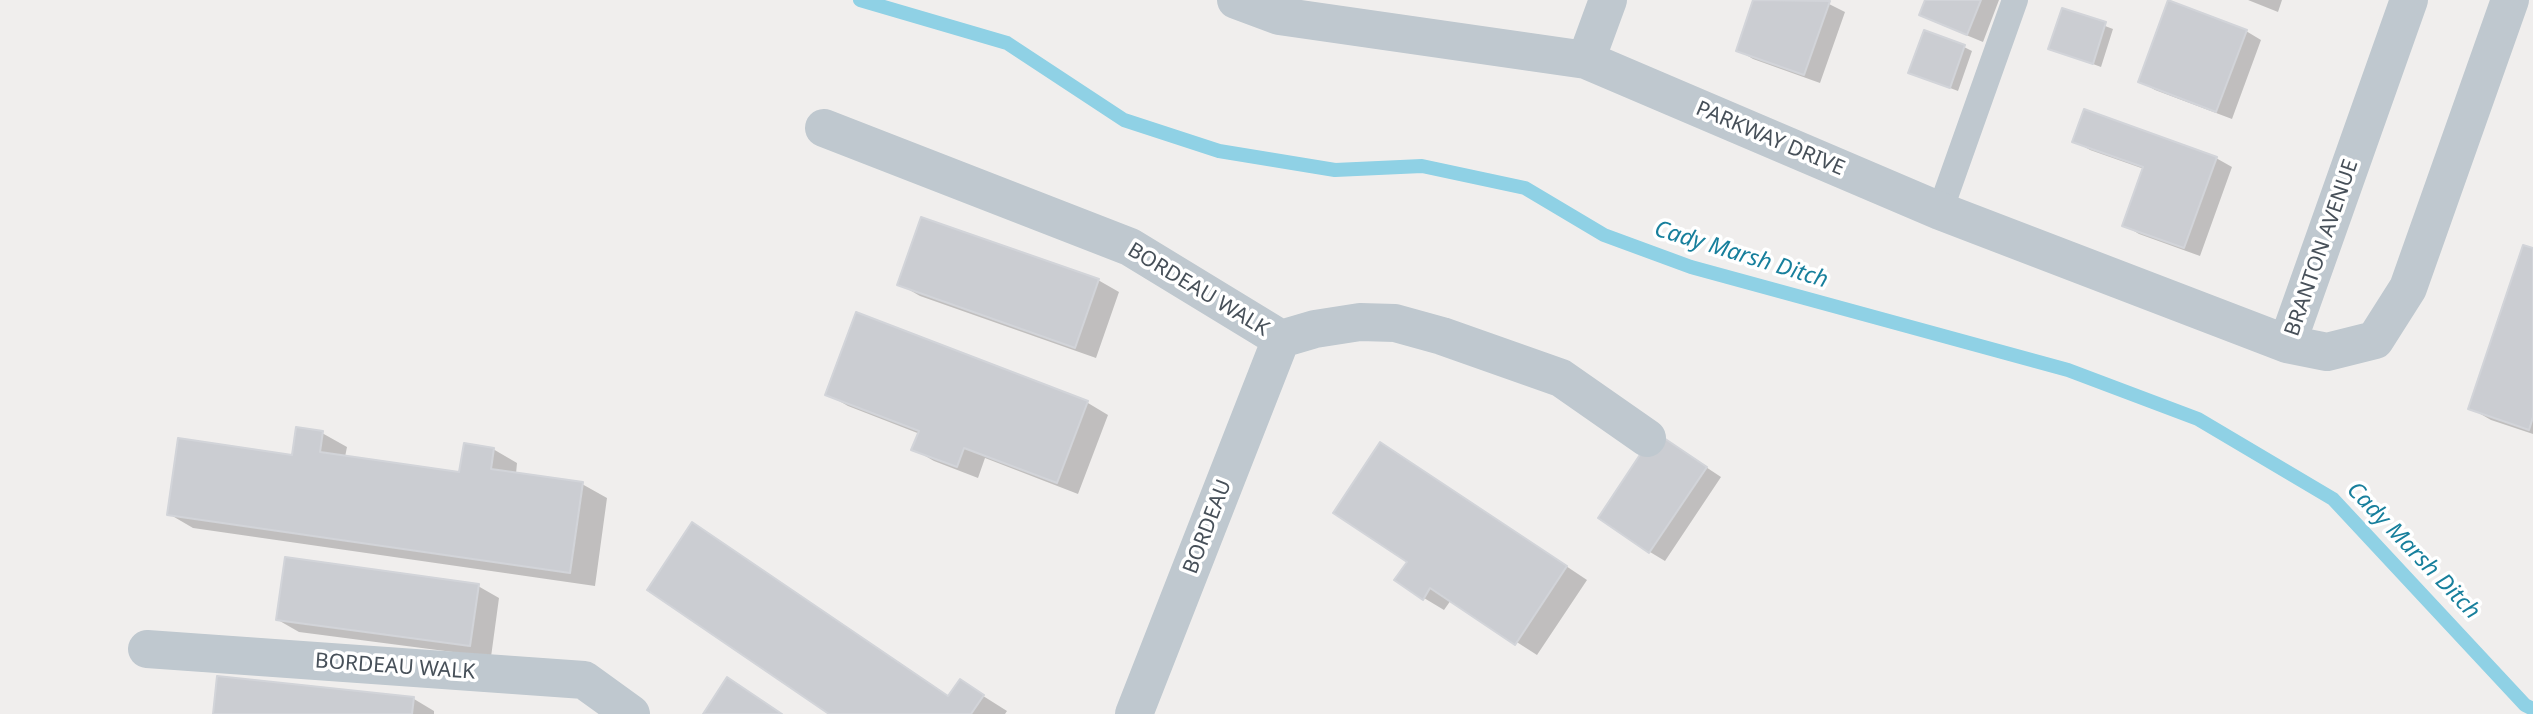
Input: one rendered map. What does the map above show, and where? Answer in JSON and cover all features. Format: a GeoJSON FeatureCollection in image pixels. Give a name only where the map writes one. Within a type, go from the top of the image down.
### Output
{"type":"FeatureCollection","features":[{"type":"Feature","properties":{"kind":"street","name":"PARKWAY DRIVE"},"geometry":{"type":"LineString","coordinates":[[1236,0],[1279,16],[1586,60],[1940,211],[2287,344]]}},
{"type":"Feature","properties":{"kind":"street"},"geometry":{"type":"LineString","coordinates":[[1586,60],[1608,0]]}},
{"type":"Feature","properties":{"kind":"street","name":"BRANTON AVENUE"},"geometry":{"type":"LineString","coordinates":[[2409,0],[2287,344],[2327,352],[2375,340],[2408,288],[2510,0]]}},
{"type":"Feature","properties":{"kind":"street","name":"BORDEAU WALK"},"geometry":{"type":"LineString","coordinates":[[824,128],[1130,247],[1281,339],[1315,329],[1360,322],[1395,323],[1442,336],[1561,378],[1647,438]]}},
{"type":"Feature","properties":{"kind":"street","name":"BORDEAU"},"geometry":{"type":"LineString","coordinates":[[1134,714],[1281,339]]}},
{"type":"Feature","properties":{"kind":"street","name":"BORDEAU WALK"},"geometry":{"type":"LineString","coordinates":[[147,649],[584,680],[631,714]]}},
{"type":"Feature","properties":{"kind":"lane"},"geometry":{"type":"LineString","coordinates":[[1940,211],[2015,0]]}},
{"type":"Feature","properties":{"kind":"building"},"geometry":{"type":"Polygon","coordinates":[[[1753,0],[1830,1],[1804,75],[1736,51],[1753,0]]]}},
{"type":"Feature","properties":{"kind":"building"},"geometry":{"type":"Polygon","coordinates":[[[1925,0],[1981,0],[1967,35],[1919,15],[1925,0]]]}},
{"type":"Feature","properties":{"kind":"building"},"geometry":{"type":"Polygon","coordinates":[[[2168,0],[2247,30],[2216,112],[2138,82],[2168,0]]]}},
{"type":"Feature","properties":{"kind":"building"},"geometry":{"type":"Polygon","coordinates":[[[2062,8],[2106,22],[2093,64],[2048,49],[2062,8]]]}},
{"type":"Feature","properties":{"kind":"building"},"geometry":{"type":"Polygon","coordinates":[[[1924,30],[1965,45],[1950,88],[1908,73],[1924,30]]]}},
{"type":"Feature","properties":{"kind":"building"},"geometry":{"type":"Polygon","coordinates":[[[2084,109],[2217,157],[2184,248],[2122,226],[2143,167],[2072,142],[2084,109]]]}},
{"type":"Feature","properties":{"kind":"building"},"geometry":{"type":"Polygon","coordinates":[[[921,217],[1099,279],[1075,348],[897,285],[921,217]]]}},
{"type":"Feature","properties":{"kind":"building"},"geometry":{"type":"Polygon","coordinates":[[[2523,245],[2533,248],[2533,417],[2529,430],[2468,409],[2523,245]]]}},
{"type":"Feature","properties":{"kind":"building"},"geometry":{"type":"Polygon","coordinates":[[[856,312],[1088,401],[1057,483],[964,448],[957,467],[911,450],[919,431],[825,395],[856,312]]]}},
{"type":"Feature","properties":{"kind":"building"},"geometry":{"type":"Polygon","coordinates":[[[296,427],[323,431],[320,452],[459,472],[464,443],[494,448],[491,469],[583,482],[570,573],[167,515],[178,438],[292,455],[296,427]]]}},
{"type":"Feature","properties":{"kind":"building"},"geometry":{"type":"Polygon","coordinates":[[[1655,432],[1707,467],[1649,553],[1598,518],[1655,432]]]}},
{"type":"Feature","properties":{"kind":"building"},"geometry":{"type":"Polygon","coordinates":[[[1380,442],[1567,566],[1515,645],[1430,588],[1423,600],[1394,580],[1407,562],[1333,513],[1380,442]]]}},
{"type":"Feature","properties":{"kind":"building"},"geometry":{"type":"Polygon","coordinates":[[[692,522],[948,696],[960,679],[984,695],[971,714],[829,714],[647,590],[692,522]]]}},
{"type":"Feature","properties":{"kind":"building"},"geometry":{"type":"Polygon","coordinates":[[[285,557],[479,584],[470,646],[276,620],[285,557]]]}},
{"type":"Feature","properties":{"kind":"building"},"geometry":{"type":"Polygon","coordinates":[[[217,676],[414,697],[412,714],[213,714],[217,676]]]}},
{"type":"Feature","properties":{"kind":"building"},"geometry":{"type":"Polygon","coordinates":[[[727,677],[782,714],[703,714],[727,677]]]}},
{"type":"Feature","properties":{"kind":"waterway","name":"Cady Marsh Ditch"},"geometry":{"type":"LineString","coordinates":[[860,0],[1007,43],[1124,120],[1219,151],[1335,170],[1422,166],[1525,188],[1604,235],[1691,267],[2068,370],[2198,419],[2333,499],[2525,705],[2533,709]]}}]}
